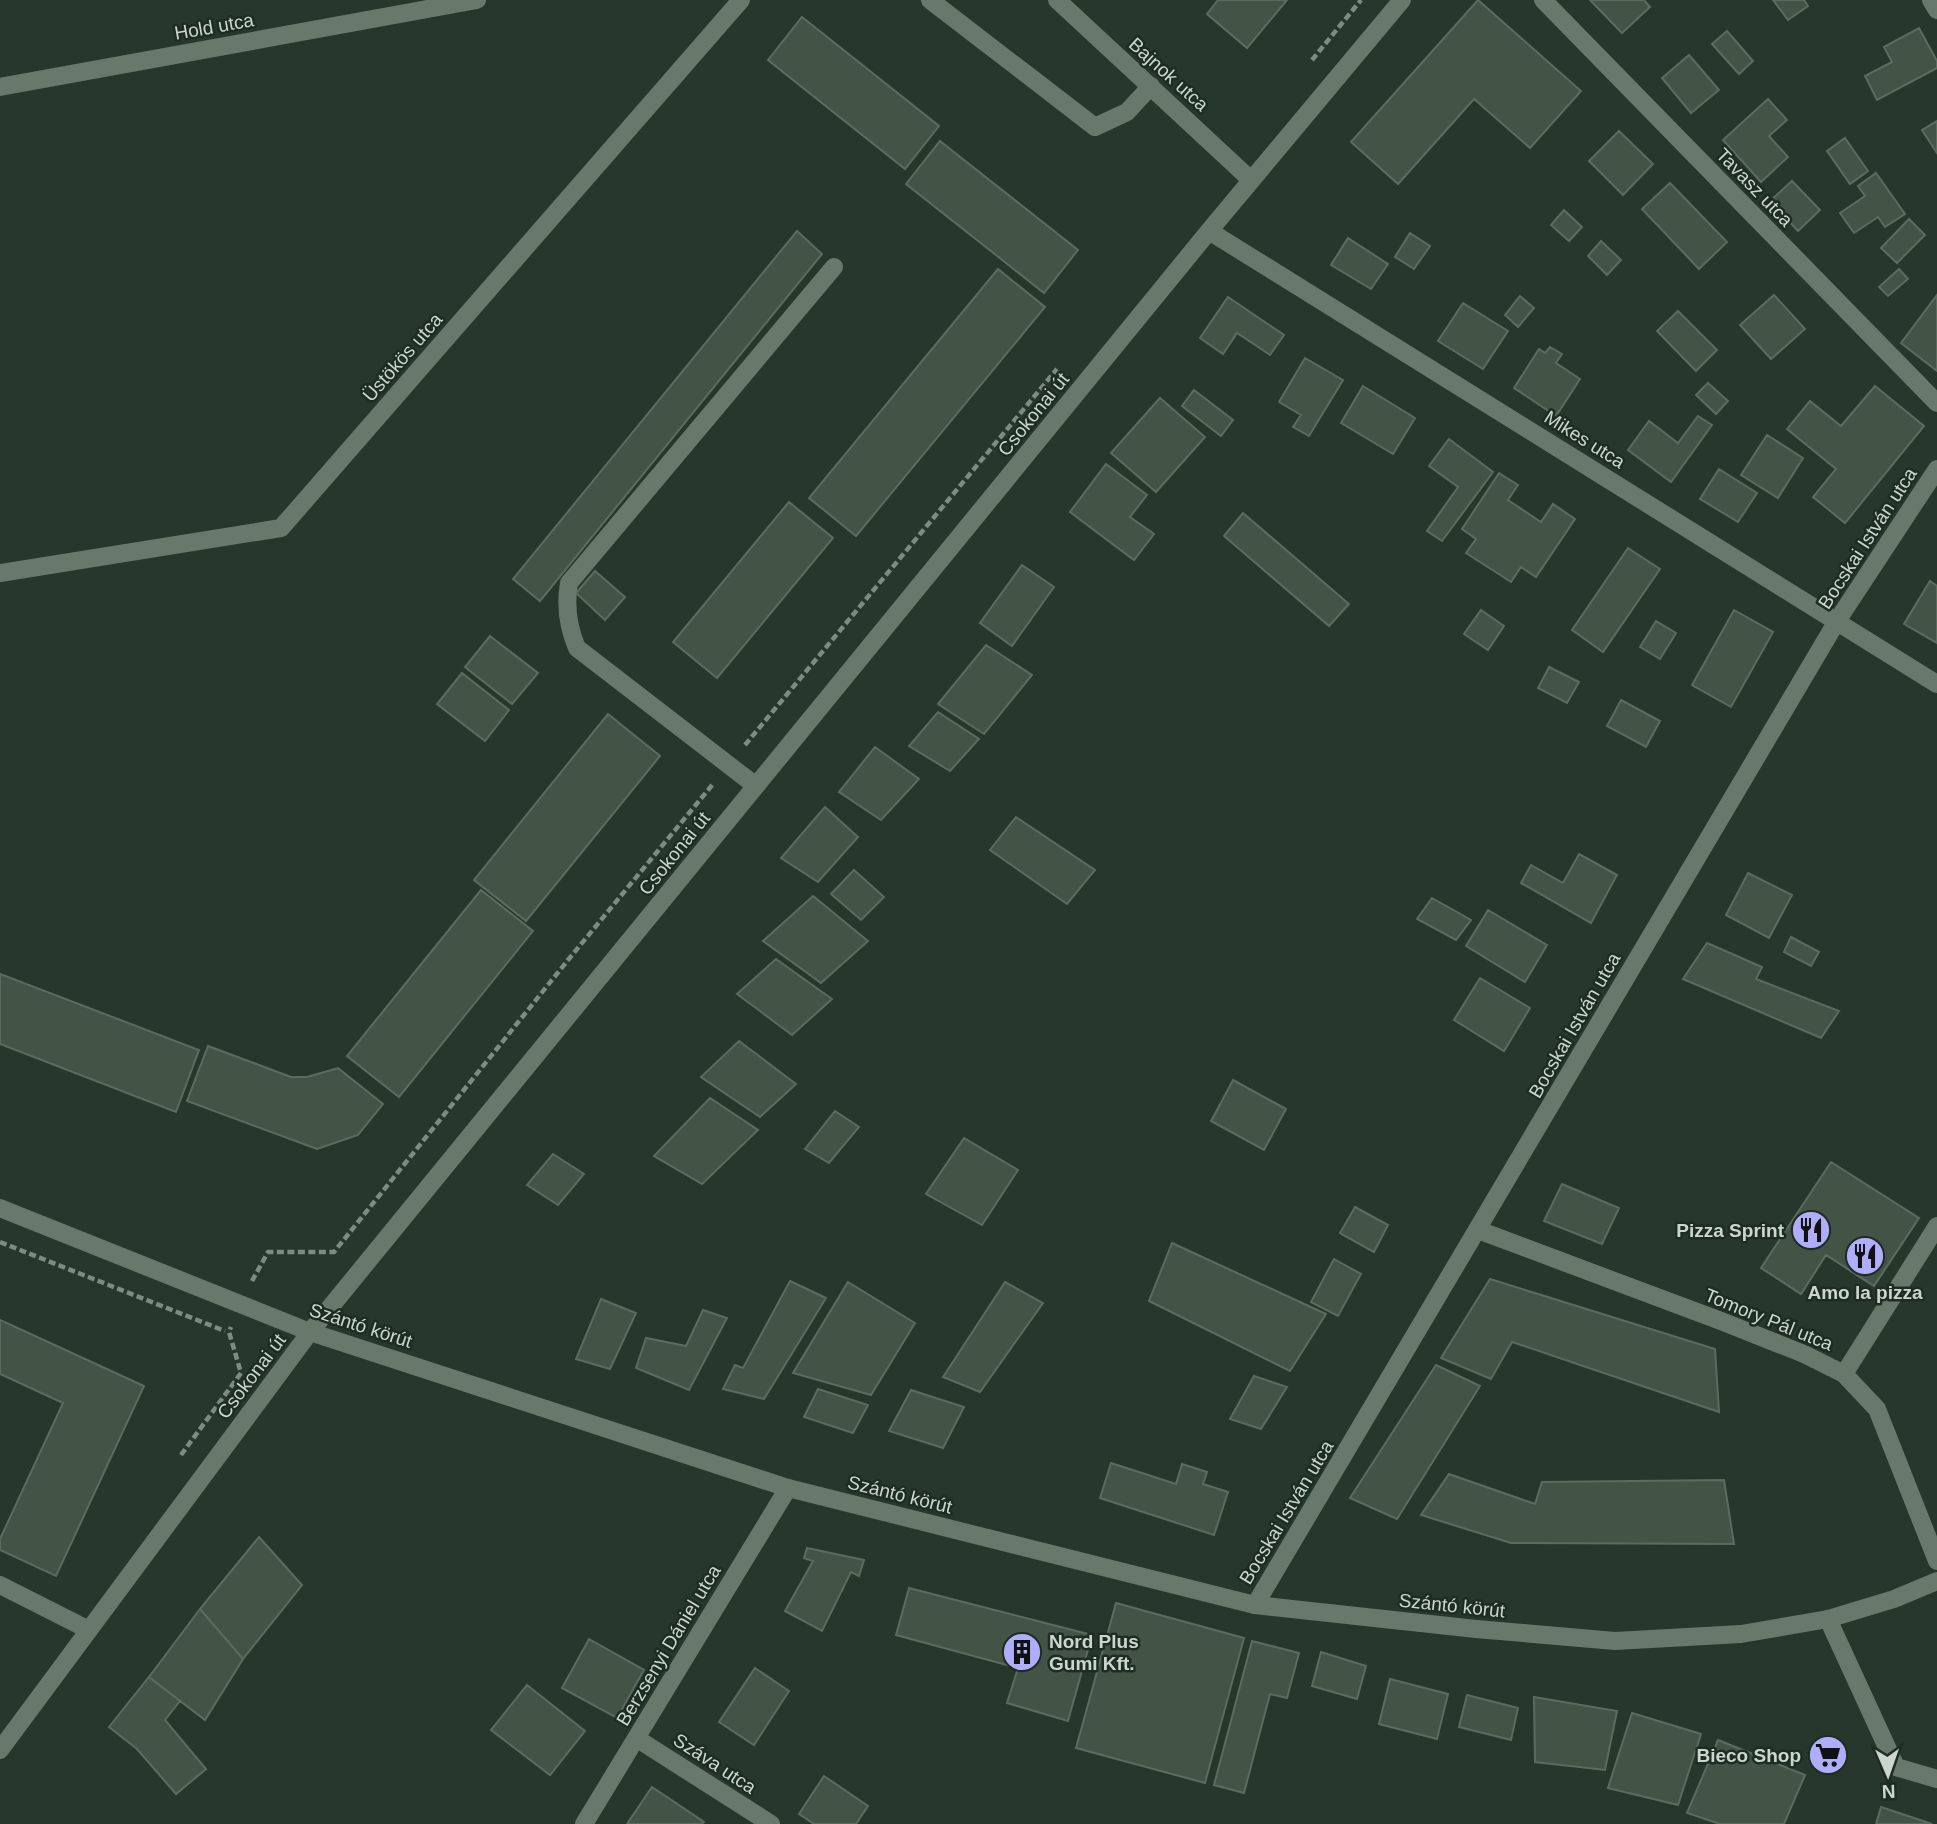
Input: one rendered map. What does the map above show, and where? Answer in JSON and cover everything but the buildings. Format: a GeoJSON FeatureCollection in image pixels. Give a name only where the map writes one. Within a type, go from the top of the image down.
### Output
{"type":"FeatureCollection","features":[{"type":"Feature","properties":{"kind":"street","name":"Hold utca"},"geometry":{"type":"LineString","coordinates":[[0,87],[477,0]]}},
{"type":"Feature","properties":{"kind":"street","name":"Üstökös utca"},"geometry":{"type":"LineString","coordinates":[[0,573],[281,528],[741,0]]}},
{"type":"Feature","properties":{"kind":"street"},"geometry":{"type":"LineString","coordinates":[[930,0],[1095,127],[1127,112],[1151,86]]}},
{"type":"Feature","properties":{"kind":"street","name":"Bajnok utca"},"geometry":{"type":"LineString","coordinates":[[1057,0],[1251,180]]}},
{"type":"Feature","properties":{"kind":"street","name":"Csokonai út"},"geometry":{"type":"LineString","coordinates":[[0,1750],[310,1332],[1209,231],[1402,0]]}},
{"type":"Feature","properties":{"kind":"street","name":"Tavasz utca"},"geometry":{"type":"LineString","coordinates":[[1543,0],[1937,403]]}},
{"type":"Feature","properties":{"kind":"street"},"geometry":{"type":"LineString","coordinates":[[1931,0],[1937,10]]}},
{"type":"Feature","properties":{"kind":"street","name":"Mikes utca"},"geometry":{"type":"LineString","coordinates":[[1209,231],[1937,684]]}},
{"type":"Feature","properties":{"kind":"street"},"geometry":{"type":"LineString","coordinates":[[756,786],[577,648],[566,600],[569,583],[834,267]]}},
{"type":"Feature","properties":{"kind":"street","name":"Bocskai István utca"},"geometry":{"type":"LineString","coordinates":[[1255,1605],[1837,621],[1937,469]]}},
{"type":"Feature","properties":{"kind":"street","name":"Szántó körút"},"geometry":{"type":"LineString","coordinates":[[0,1208],[310,1332],[788,1488],[1255,1605],[1615,1642],[1741,1634],[1828,1619],[1894,1599],[1937,1581]]}},
{"type":"Feature","properties":{"kind":"street"},"geometry":{"type":"LineString","coordinates":[[1844,1374],[1937,1226]]}},
{"type":"Feature","properties":{"kind":"street","name":"Tomory Pál utca"},"geometry":{"type":"LineString","coordinates":[[1478,1230],[1721,1321],[1804,1354],[1844,1374],[1877,1409],[1937,1561]]}},
{"type":"Feature","properties":{"kind":"street","name":"Berzsenyi Dániel utca"},"geometry":{"type":"LineString","coordinates":[[584,1824],[788,1488]]}},
{"type":"Feature","properties":{"kind":"street"},"geometry":{"type":"LineString","coordinates":[[0,1585],[89,1630]]}},
{"type":"Feature","properties":{"kind":"street"},"geometry":{"type":"LineString","coordinates":[[1828,1619],[1896,1767],[1937,1779]]}},
{"type":"Feature","properties":{"kind":"street","name":"Száva utca"},"geometry":{"type":"LineString","coordinates":[[636,1738],[771,1824]]}},
{"type":"Feature","properties":{"kind":"path"},"geometry":{"type":"LineString","coordinates":[[1309,64],[1361,0]]}},
{"type":"Feature","properties":{"kind":"path"},"geometry":{"type":"LineString","coordinates":[[239,1303],[268,1252],[334,1252],[568,960],[1066,359]]}},
{"type":"Feature","properties":{"kind":"path"},"geometry":{"type":"LineString","coordinates":[[0,1242],[229,1332],[241,1373],[176,1462]]}},
{"type":"Feature","properties":{"kind":"place","name":"Pizza Sprint"},"geometry":{"type":"Point","coordinates":[1811,1230]}},
{"type":"Feature","properties":{"kind":"place","name":"Amo la pizza"},"geometry":{"type":"Point","coordinates":[1865,1256]}},
{"type":"Feature","properties":{"kind":"place","name":"Nord Plus Gumi Kft."},"geometry":{"type":"Point","coordinates":[1022,1652]}},
{"type":"Feature","properties":{"kind":"place","name":"Bieco Shop"},"geometry":{"type":"Point","coordinates":[1828,1755]}}]}
